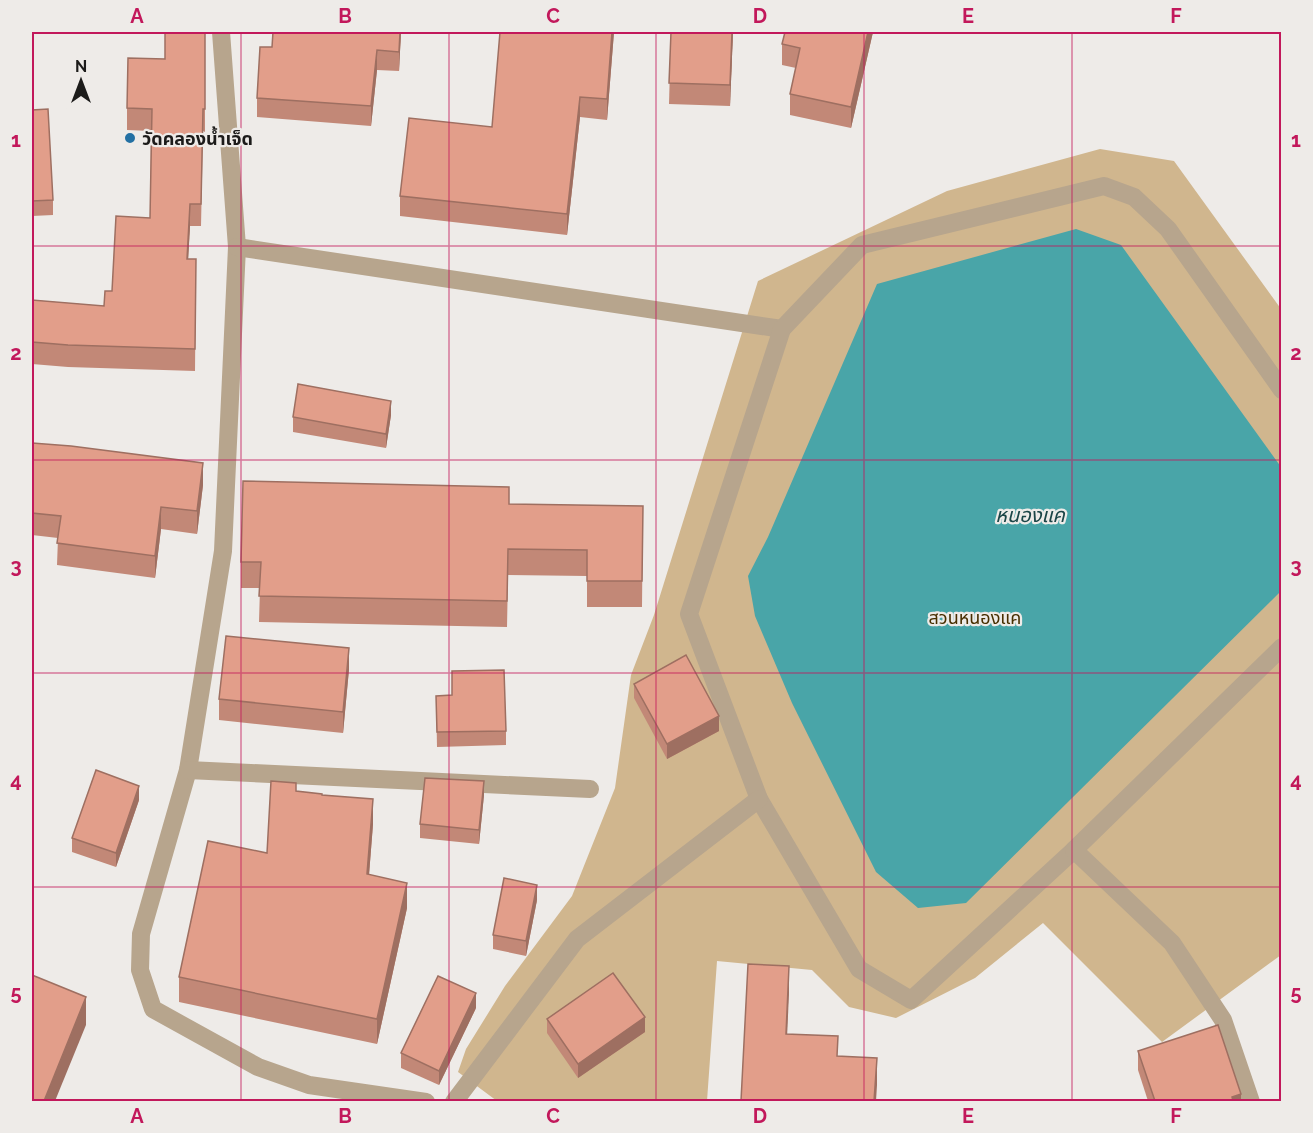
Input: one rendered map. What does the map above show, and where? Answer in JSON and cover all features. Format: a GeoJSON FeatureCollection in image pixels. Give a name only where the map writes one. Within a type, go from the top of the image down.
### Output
{"type":"FeatureCollection","features":[{"type":"Feature","properties":{"kind":"street"},"geometry":{"type":"LineString","coordinates":[[221,32],[237,247],[223,551],[188,770],[141,934],[140,970],[153,1009],[258,1067],[309,1085],[426,1101]]}},
{"type":"Feature","properties":{"kind":"street"},"geometry":{"type":"LineString","coordinates":[[1281,390],[1168,229],[1134,197],[1104,186],[862,244],[782,329],[689,614],[759,799],[859,969],[911,1000],[1074,850],[1281,647]]}},
{"type":"Feature","properties":{"kind":"street"},"geometry":{"type":"LineString","coordinates":[[237,247],[782,329]]}},
{"type":"Feature","properties":{"kind":"street"},"geometry":{"type":"LineString","coordinates":[[188,770],[590,789]]}},
{"type":"Feature","properties":{"kind":"street"},"geometry":{"type":"LineString","coordinates":[[454,1101],[577,939],[759,799]]}},
{"type":"Feature","properties":{"kind":"street"},"geometry":{"type":"LineString","coordinates":[[1074,850],[1172,943],[1223,1020],[1251,1101]]}},
{"type":"Feature","properties":{"kind":"green space","name":"สวนหนองแค"},"geometry":{"type":"Polygon","coordinates":[[[1100,149],[1174,161],[1281,309],[1281,955],[1162,1042],[1043,923],[975,978],[896,1018],[849,1007],[812,970],[717,961],[707,1101],[497,1101],[458,1072],[466,1049],[505,986],[572,896],[615,788],[631,675],[654,615],[758,281],[947,191],[1100,149]]]}},
{"type":"Feature","properties":{"kind":"water","name":"หนองแค"},"geometry":{"type":"Polygon","coordinates":[[[1076,229],[1121,245],[1281,467],[1281,591],[966,903],[918,908],[876,872],[792,703],[755,616],[748,576],[768,537],[877,284],[1076,229]]]}},
{"type":"Feature","properties":{"kind":"building"},"geometry":{"type":"Polygon","coordinates":[[[165,32],[205,32],[201,204],[190,204],[187,259],[196,259],[195,349],[32,342],[32,300],[104,306],[105,291],[112,291],[116,216],[150,218],[152,109],[127,108],[128,58],[165,59],[165,32]]]}},
{"type":"Feature","properties":{"kind":"building"},"geometry":{"type":"Polygon","coordinates":[[[273,32],[400,32],[399,52],[377,50],[371,106],[257,98],[260,47],[272,47],[273,32]]]}},
{"type":"Feature","properties":{"kind":"building"},"geometry":{"type":"Polygon","coordinates":[[[500,32],[612,32],[607,99],[580,97],[567,214],[400,196],[409,118],[492,127],[500,32]]]}},
{"type":"Feature","properties":{"kind":"building"},"geometry":{"type":"Polygon","coordinates":[[[671,32],[732,32],[730,85],[669,83],[671,32]]]}},
{"type":"Feature","properties":{"kind":"building"},"geometry":{"type":"Polygon","coordinates":[[[785,32],[868,32],[851,107],[790,94],[800,48],[782,44],[785,32]]]}},
{"type":"Feature","properties":{"kind":"building"},"geometry":{"type":"Polygon","coordinates":[[[48,109],[53,200],[32,201],[32,110],[48,109]]]}},
{"type":"Feature","properties":{"kind":"building"},"geometry":{"type":"Polygon","coordinates":[[[298,384],[391,401],[386,434],[293,417],[298,384]]]}},
{"type":"Feature","properties":{"kind":"building"},"geometry":{"type":"Polygon","coordinates":[[[32,443],[203,463],[197,511],[161,507],[155,556],[57,543],[61,516],[32,513],[32,443]]]}},
{"type":"Feature","properties":{"kind":"building"},"geometry":{"type":"Polygon","coordinates":[[[243,481],[509,487],[509,504],[643,506],[642,581],[587,581],[587,550],[508,549],[507,601],[259,596],[261,562],[241,562],[243,481]]]}},
{"type":"Feature","properties":{"kind":"building"},"geometry":{"type":"Polygon","coordinates":[[[226,636],[349,648],[343,712],[219,699],[226,636]]]}},
{"type":"Feature","properties":{"kind":"building"},"geometry":{"type":"Polygon","coordinates":[[[686,655],[719,716],[667,744],[634,684],[686,655]]]}},
{"type":"Feature","properties":{"kind":"building"},"geometry":{"type":"Polygon","coordinates":[[[504,670],[506,731],[437,732],[436,696],[452,695],[452,671],[504,670]]]}},
{"type":"Feature","properties":{"kind":"building"},"geometry":{"type":"Polygon","coordinates":[[[96,770],[139,786],[116,853],[72,838],[96,770]]]}},
{"type":"Feature","properties":{"kind":"building"},"geometry":{"type":"Polygon","coordinates":[[[425,778],[484,781],[479,830],[420,824],[425,778]]]}},
{"type":"Feature","properties":{"kind":"building"},"geometry":{"type":"Polygon","coordinates":[[[271,781],[296,783],[296,791],[373,799],[367,874],[407,883],[377,1019],[179,977],[208,841],[267,853],[271,781]]]}},
{"type":"Feature","properties":{"kind":"building"},"geometry":{"type":"Polygon","coordinates":[[[504,878],[537,885],[526,941],[493,935],[504,878]]]}},
{"type":"Feature","properties":{"kind":"building"},"geometry":{"type":"Polygon","coordinates":[[[748,964],[789,966],[786,1034],[838,1036],[837,1056],[877,1058],[874,1101],[741,1101],[748,964]]]}},
{"type":"Feature","properties":{"kind":"building"},"geometry":{"type":"Polygon","coordinates":[[[613,973],[645,1017],[578,1064],[547,1019],[613,973]]]}},
{"type":"Feature","properties":{"kind":"building"},"geometry":{"type":"Polygon","coordinates":[[[32,975],[86,997],[44,1101],[32,1101],[32,975]]]}},
{"type":"Feature","properties":{"kind":"building"},"geometry":{"type":"Polygon","coordinates":[[[438,976],[476,993],[439,1071],[401,1053],[438,976]]]}},
{"type":"Feature","properties":{"kind":"building"},"geometry":{"type":"Polygon","coordinates":[[[1218,1025],[1241,1094],[1232,1097],[1233,1101],[1155,1101],[1138,1051],[1218,1025]]]}},
{"type":"Feature","properties":{"kind":"place","name":"วัดคลองน้ำเจ็ด"},"geometry":{"type":"Point","coordinates":[130,138]}}]}
